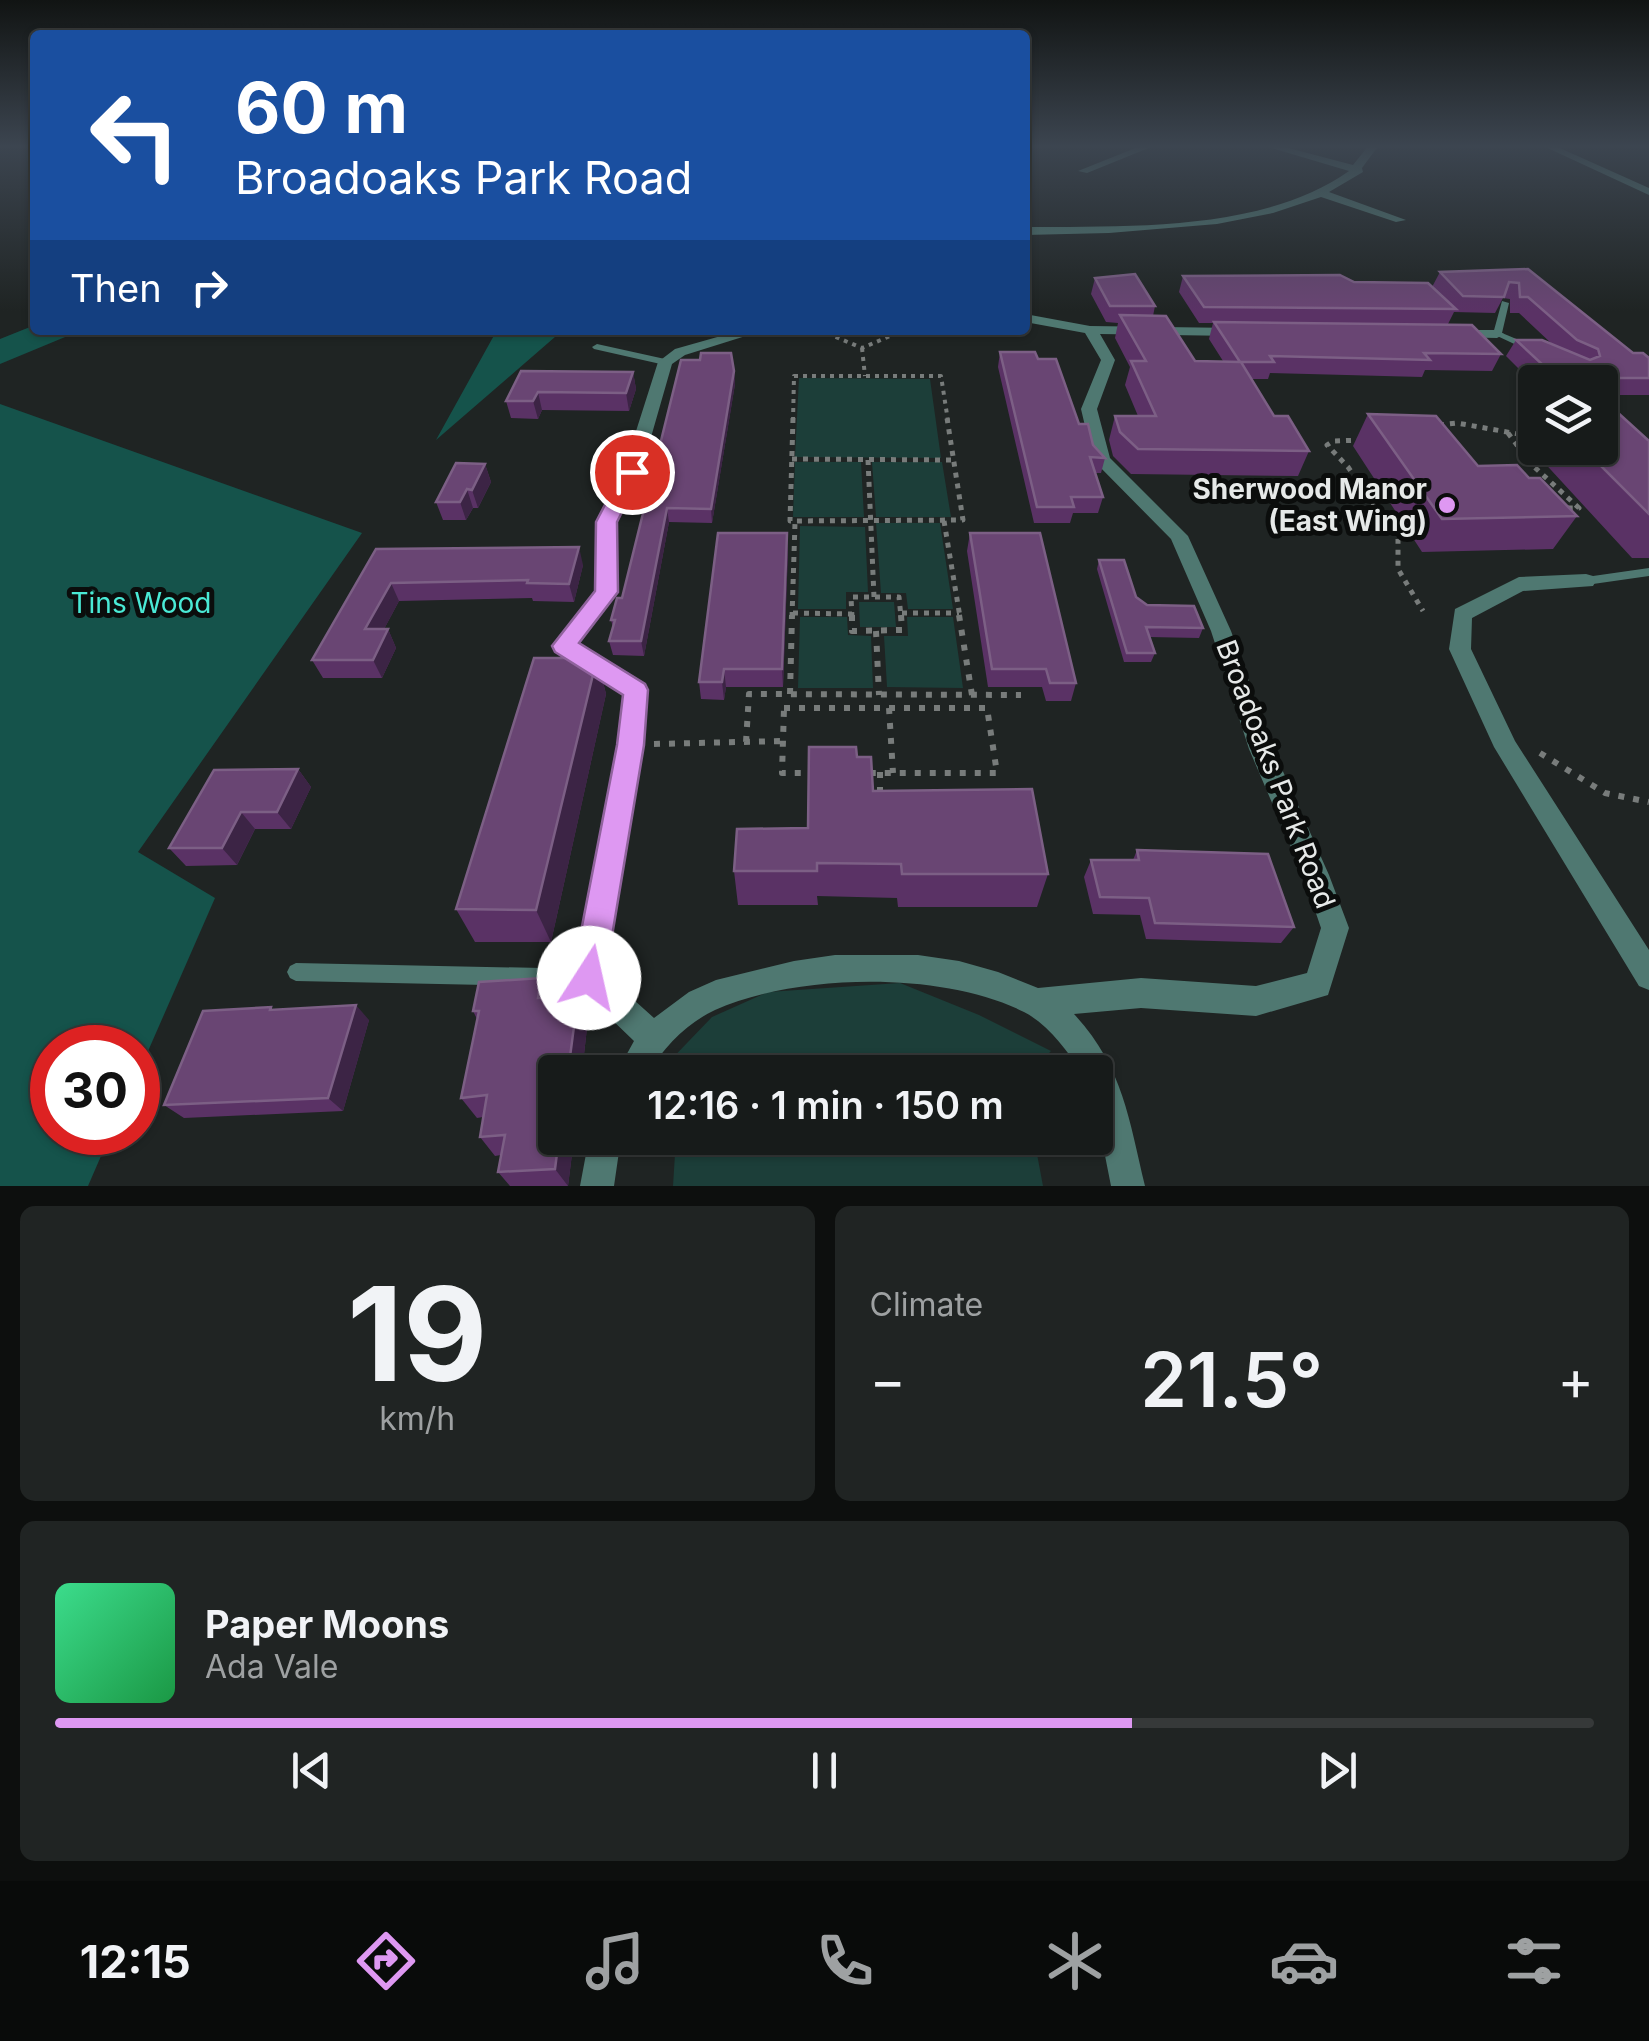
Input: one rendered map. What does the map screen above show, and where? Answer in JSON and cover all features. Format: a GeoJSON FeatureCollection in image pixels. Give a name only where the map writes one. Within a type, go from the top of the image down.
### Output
{"type":"FeatureCollection","features":[{"type":"Feature","properties":{"kind":"street"},"geometry":{"type":"LineString","coordinates":[[1030,232],[1215,220],[1266,212],[1303,200]]}},
{"type":"Feature","properties":{"kind":"street"},"geometry":{"type":"LineString","coordinates":[[1342,200],[1400,220]]}},
{"type":"Feature","properties":{"kind":"street"},"geometry":{"type":"LineString","coordinates":[[1030,319],[1090,330],[1252,333]]}},
{"type":"Feature","properties":{"kind":"street","name":"Broadoaks Park Road"},"geometry":{"type":"LineString","coordinates":[[1038,1003],[1141,993],[1256,1001],[1318,985],[1334,928],[1316,874],[1261,750],[1221,631],[1179,536],[1102,460],[1089,410],[1108,360],[1090,330]]}},
{"type":"Feature","properties":{"kind":"street"},"geometry":{"type":"LineString","coordinates":[[1440,334],[1496,334]]}},
{"type":"Feature","properties":{"kind":"street"},"geometry":{"type":"LineString","coordinates":[[653,1038],[589,978],[631,745],[636,690],[564,646],[607,592],[606,522],[632,472],[665,362],[680,352],[740,335]]}},
{"type":"Feature","properties":{"kind":"street"},"geometry":{"type":"LineString","coordinates":[[1586,581],[1519,584],[1462,614],[1460,650],[1506,747],[1649,976]]}},
{"type":"Feature","properties":{"kind":"street","name":"Broadoaks Park Road"},"geometry":{"type":"LineString","coordinates":[[642,1055],[653,1038],[712,996],[813,974],[907,966],[987,984],[1038,1003],[1075,1038],[1101,1073],[1128,1186]]}},
{"type":"Feature","properties":{"kind":"street"},"geometry":{"type":"LineString","coordinates":[[597,1186],[602,1155]]}},
{"type":"Feature","properties":{"kind":"lane"},"geometry":{"type":"LineString","coordinates":[[1506,303],[1496,334],[1548,356]]}},
{"type":"Feature","properties":{"kind":"lane"},"geometry":{"type":"LineString","coordinates":[[597,347],[665,362]]}},
{"type":"Feature","properties":{"kind":"lane"},"geometry":{"type":"LineString","coordinates":[[1586,581],[1649,572]]}},
{"type":"Feature","properties":{"kind":"lane"},"geometry":{"type":"LineString","coordinates":[[296,972],[589,978]]}},
{"type":"Feature","properties":{"kind":"path"},"geometry":{"type":"LineString","coordinates":[[831,335],[862,348],[892,335]]}},
{"type":"Feature","properties":{"kind":"path"},"geometry":{"type":"LineString","coordinates":[[862,348],[865,376]]}},
{"type":"Feature","properties":{"kind":"path"},"geometry":{"type":"LineString","coordinates":[[794,376],[942,376],[963,520],[790,521],[792,459],[794,376]]}},
{"type":"Feature","properties":{"kind":"path"},"geometry":{"type":"LineString","coordinates":[[1424,426],[1458,423],[1518,434]]}},
{"type":"Feature","properties":{"kind":"path"},"geometry":{"type":"LineString","coordinates":[[1508,433],[1526,461],[1554,481],[1579,508],[1562,508]]}},
{"type":"Feature","properties":{"kind":"path"},"geometry":{"type":"LineString","coordinates":[[1368,440],[1333,441],[1326,445],[1330,453],[1345,463],[1379,520],[1398,539],[1398,569],[1422,611]]}},
{"type":"Feature","properties":{"kind":"path"},"geometry":{"type":"LineString","coordinates":[[792,459],[954,460]]}},
{"type":"Feature","properties":{"kind":"path"},"geometry":{"type":"LineString","coordinates":[[868,459],[874,597]]}},
{"type":"Feature","properties":{"kind":"path"},"geometry":{"type":"LineString","coordinates":[[790,694],[795,521]]}},
{"type":"Feature","properties":{"kind":"path"},"geometry":{"type":"LineString","coordinates":[[944,521],[972,695]]}},
{"type":"Feature","properties":{"kind":"path"},"geometry":{"type":"LineString","coordinates":[[851,597],[874,597],[899,597],[902,630],[852,631],[851,597]]}},
{"type":"Feature","properties":{"kind":"path"},"geometry":{"type":"LineString","coordinates":[[901,614],[959,612]]}},
{"type":"Feature","properties":{"kind":"path"},"geometry":{"type":"LineString","coordinates":[[792,613],[852,614]]}},
{"type":"Feature","properties":{"kind":"path"},"geometry":{"type":"LineString","coordinates":[[876,630],[880,695]]}},
{"type":"Feature","properties":{"kind":"path"},"geometry":{"type":"LineString","coordinates":[[746,742],[750,694],[1021,696]]}},
{"type":"Feature","properties":{"kind":"path"},"geometry":{"type":"LineString","coordinates":[[784,708],[986,708],[997,773],[782,773],[783,741],[784,708]]}},
{"type":"Feature","properties":{"kind":"path"},"geometry":{"type":"LineString","coordinates":[[889,708],[893,773]]}},
{"type":"Feature","properties":{"kind":"path"},"geometry":{"type":"LineString","coordinates":[[631,745],[783,741]]}},
{"type":"Feature","properties":{"kind":"path"},"geometry":{"type":"LineString","coordinates":[[1506,747],[1534,750],[1605,793],[1649,802]]}},
{"type":"Feature","properties":{"kind":"path"},"geometry":{"type":"LineString","coordinates":[[880,772],[880,792]]}},
{"type":"Feature","properties":{"kind":"green space"},"geometry":{"type":"Polygon","coordinates":[[[30,327],[30,335],[70,335],[0,364],[0,339],[30,327]]]}},
{"type":"Feature","properties":{"kind":"green space"},"geometry":{"type":"Polygon","coordinates":[[[494,335],[557,335],[436,440],[494,335]]]}},
{"type":"Feature","properties":{"kind":"green space"},"geometry":{"type":"Polygon","coordinates":[[[799,378],[930,379],[941,458],[795,457],[799,378]]]}},
{"type":"Feature","properties":{"kind":"green space","name":"Tins Wood"},"geometry":{"type":"Polygon","coordinates":[[[0,404],[362,533],[138,852],[215,898],[159,1025],[30,1025],[30,1155],[101,1155],[88,1186],[0,1186],[0,404]]]}},
{"type":"Feature","properties":{"kind":"green space"},"geometry":{"type":"Polygon","coordinates":[[[795,462],[861,462],[864,517],[793,517],[795,462]]]}},
{"type":"Feature","properties":{"kind":"green space"},"geometry":{"type":"Polygon","coordinates":[[[872,462],[942,462],[951,517],[876,517],[872,462]]]}},
{"type":"Feature","properties":{"kind":"green space"},"geometry":{"type":"Polygon","coordinates":[[[876,523],[940,523],[953,609],[908,609],[906,593],[881,593],[876,523]]]}},
{"type":"Feature","properties":{"kind":"green space"},"geometry":{"type":"Polygon","coordinates":[[[800,526],[865,527],[868,592],[846,592],[846,609],[798,609],[800,526]]]}},
{"type":"Feature","properties":{"kind":"green space"},"geometry":{"type":"Polygon","coordinates":[[[859,602],[894,602],[896,627],[860,627],[859,602]]]}},
{"type":"Feature","properties":{"kind":"green space"},"geometry":{"type":"Polygon","coordinates":[[[800,617],[847,617],[848,635],[871,636],[873,688],[798,688],[800,617]]]}},
{"type":"Feature","properties":{"kind":"green space"},"geometry":{"type":"Polygon","coordinates":[[[907,617],[953,617],[963,688],[887,687],[884,636],[908,636],[907,617]]]}},
{"type":"Feature","properties":{"kind":"green space"},"geometry":{"type":"Polygon","coordinates":[[[900,983],[979,1015],[1051,1051],[1047,1055],[675,1055],[712,1017],[768,992],[900,983]]]}},
{"type":"Feature","properties":{"kind":"green space"},"geometry":{"type":"Polygon","coordinates":[[[675,1155],[1037,1155],[1043,1186],[673,1186],[675,1155]]]}},
{"type":"Feature","properties":{"kind":"building"},"geometry":{"type":"Polygon","coordinates":[[[1528,269],[1633,353],[1649,358],[1649,378],[1618,378],[1618,365],[1543,365],[1516,340],[1542,340],[1590,360],[1600,356],[1598,349],[1577,340],[1528,297],[1520,297],[1519,283],[1509,282],[1504,297],[1463,296],[1440,272],[1528,269]]]}},
{"type":"Feature","properties":{"kind":"building"},"geometry":{"type":"Polygon","coordinates":[[[1135,274],[1155,306],[1110,306],[1095,278],[1135,274]]]}},
{"type":"Feature","properties":{"kind":"building"},"geometry":{"type":"Polygon","coordinates":[[[1340,275],[1354,282],[1428,283],[1456,309],[1204,307],[1183,276],[1340,275]]]}},
{"type":"Feature","properties":{"kind":"building"},"geometry":{"type":"Polygon","coordinates":[[[1120,315],[1166,316],[1195,361],[1241,362],[1274,416],[1288,416],[1309,451],[1138,449],[1120,432],[1115,416],[1156,416],[1131,361],[1146,361],[1120,315]]]}},
{"type":"Feature","properties":{"kind":"building"},"geometry":{"type":"Polygon","coordinates":[[[1214,322],[1472,325],[1501,354],[1424,353],[1430,360],[1270,356],[1274,362],[1240,362],[1214,322]]]}},
{"type":"Feature","properties":{"kind":"building"},"geometry":{"type":"Polygon","coordinates":[[[1000,352],[1035,352],[1038,359],[1056,359],[1079,424],[1088,424],[1093,445],[1105,458],[1090,457],[1103,497],[1071,497],[1074,507],[1037,507],[1000,352]]]}},
{"type":"Feature","properties":{"kind":"building"},"geometry":{"type":"Polygon","coordinates":[[[701,353],[731,353],[734,371],[711,509],[667,508],[641,641],[609,641],[615,620],[611,620],[617,598],[622,598],[681,360],[700,360],[701,353]]]}},
{"type":"Feature","properties":{"kind":"building"},"geometry":{"type":"Polygon","coordinates":[[[521,371],[633,372],[626,393],[538,392],[533,401],[506,401],[521,371]]]}},
{"type":"Feature","properties":{"kind":"building"},"geometry":{"type":"Polygon","coordinates":[[[1618,413],[1649,441],[1649,514],[1600,465],[1618,465],[1618,413]]]}},
{"type":"Feature","properties":{"kind":"building"},"geometry":{"type":"Polygon","coordinates":[[[1368,414],[1436,416],[1478,466],[1517,465],[1529,478],[1540,478],[1577,516],[1442,519],[1368,414]]]}},
{"type":"Feature","properties":{"kind":"building"},"geometry":{"type":"Polygon","coordinates":[[[456,463],[485,464],[472,490],[467,489],[460,502],[436,502],[456,463]]]}},
{"type":"Feature","properties":{"kind":"building"},"geometry":{"type":"Polygon","coordinates":[[[718,533],[787,533],[782,669],[724,669],[722,682],[699,682],[718,533]]]}},
{"type":"Feature","properties":{"kind":"building"},"geometry":{"type":"Polygon","coordinates":[[[970,533],[1040,533],[1076,683],[1050,683],[1046,669],[992,669],[970,533]]]}},
{"type":"Feature","properties":{"kind":"building"},"geometry":{"type":"Polygon","coordinates":[[[579,547],[569,584],[527,583],[528,580],[391,583],[365,629],[388,629],[373,660],[312,660],[376,549],[579,547]]]}},
{"type":"Feature","properties":{"kind":"building"},"geometry":{"type":"Polygon","coordinates":[[[1099,560],[1124,560],[1136,597],[1147,605],[1194,606],[1203,628],[1146,627],[1155,653],[1127,653],[1099,560]]]}},
{"type":"Feature","properties":{"kind":"building"},"geometry":{"type":"Polygon","coordinates":[[[534,658],[597,658],[536,910],[456,909],[534,658]]]}},
{"type":"Feature","properties":{"kind":"building"},"geometry":{"type":"Polygon","coordinates":[[[809,747],[856,747],[857,757],[871,757],[873,791],[1032,789],[1048,874],[902,874],[901,864],[817,863],[817,871],[734,871],[737,829],[808,828],[809,747]]]}},
{"type":"Feature","properties":{"kind":"building"},"geometry":{"type":"Polygon","coordinates":[[[298,769],[277,812],[241,812],[222,848],[169,848],[214,770],[298,769]]]}},
{"type":"Feature","properties":{"kind":"building"},"geometry":{"type":"Polygon","coordinates":[[[1137,850],[1268,854],[1294,927],[1155,923],[1149,898],[1100,897],[1091,860],[1139,860],[1137,850]]]}},
{"type":"Feature","properties":{"kind":"building"},"geometry":{"type":"Polygon","coordinates":[[[541,978],[538,998],[578,996],[570,1055],[538,1055],[538,1155],[557,1155],[555,1169],[498,1172],[505,1135],[480,1137],[487,1095],[461,1098],[479,1011],[473,1011],[479,982],[541,978]]]}},
{"type":"Feature","properties":{"kind":"building"},"geometry":{"type":"Polygon","coordinates":[[[356,1005],[328,1098],[164,1105],[203,1011],[356,1005]]]}},
{"type":"Feature","properties":{"kind":"place","name":"Sherwood Manor (East Wing)"},"geometry":{"type":"Point","coordinates":[1447,505]}},
{"type":"Feature","properties":{"kind":"route"},"geometry":{"type":"LineString","coordinates":[[589,978],[631,745],[636,690],[564,646],[607,592],[606,522],[632,472]]}}]}
